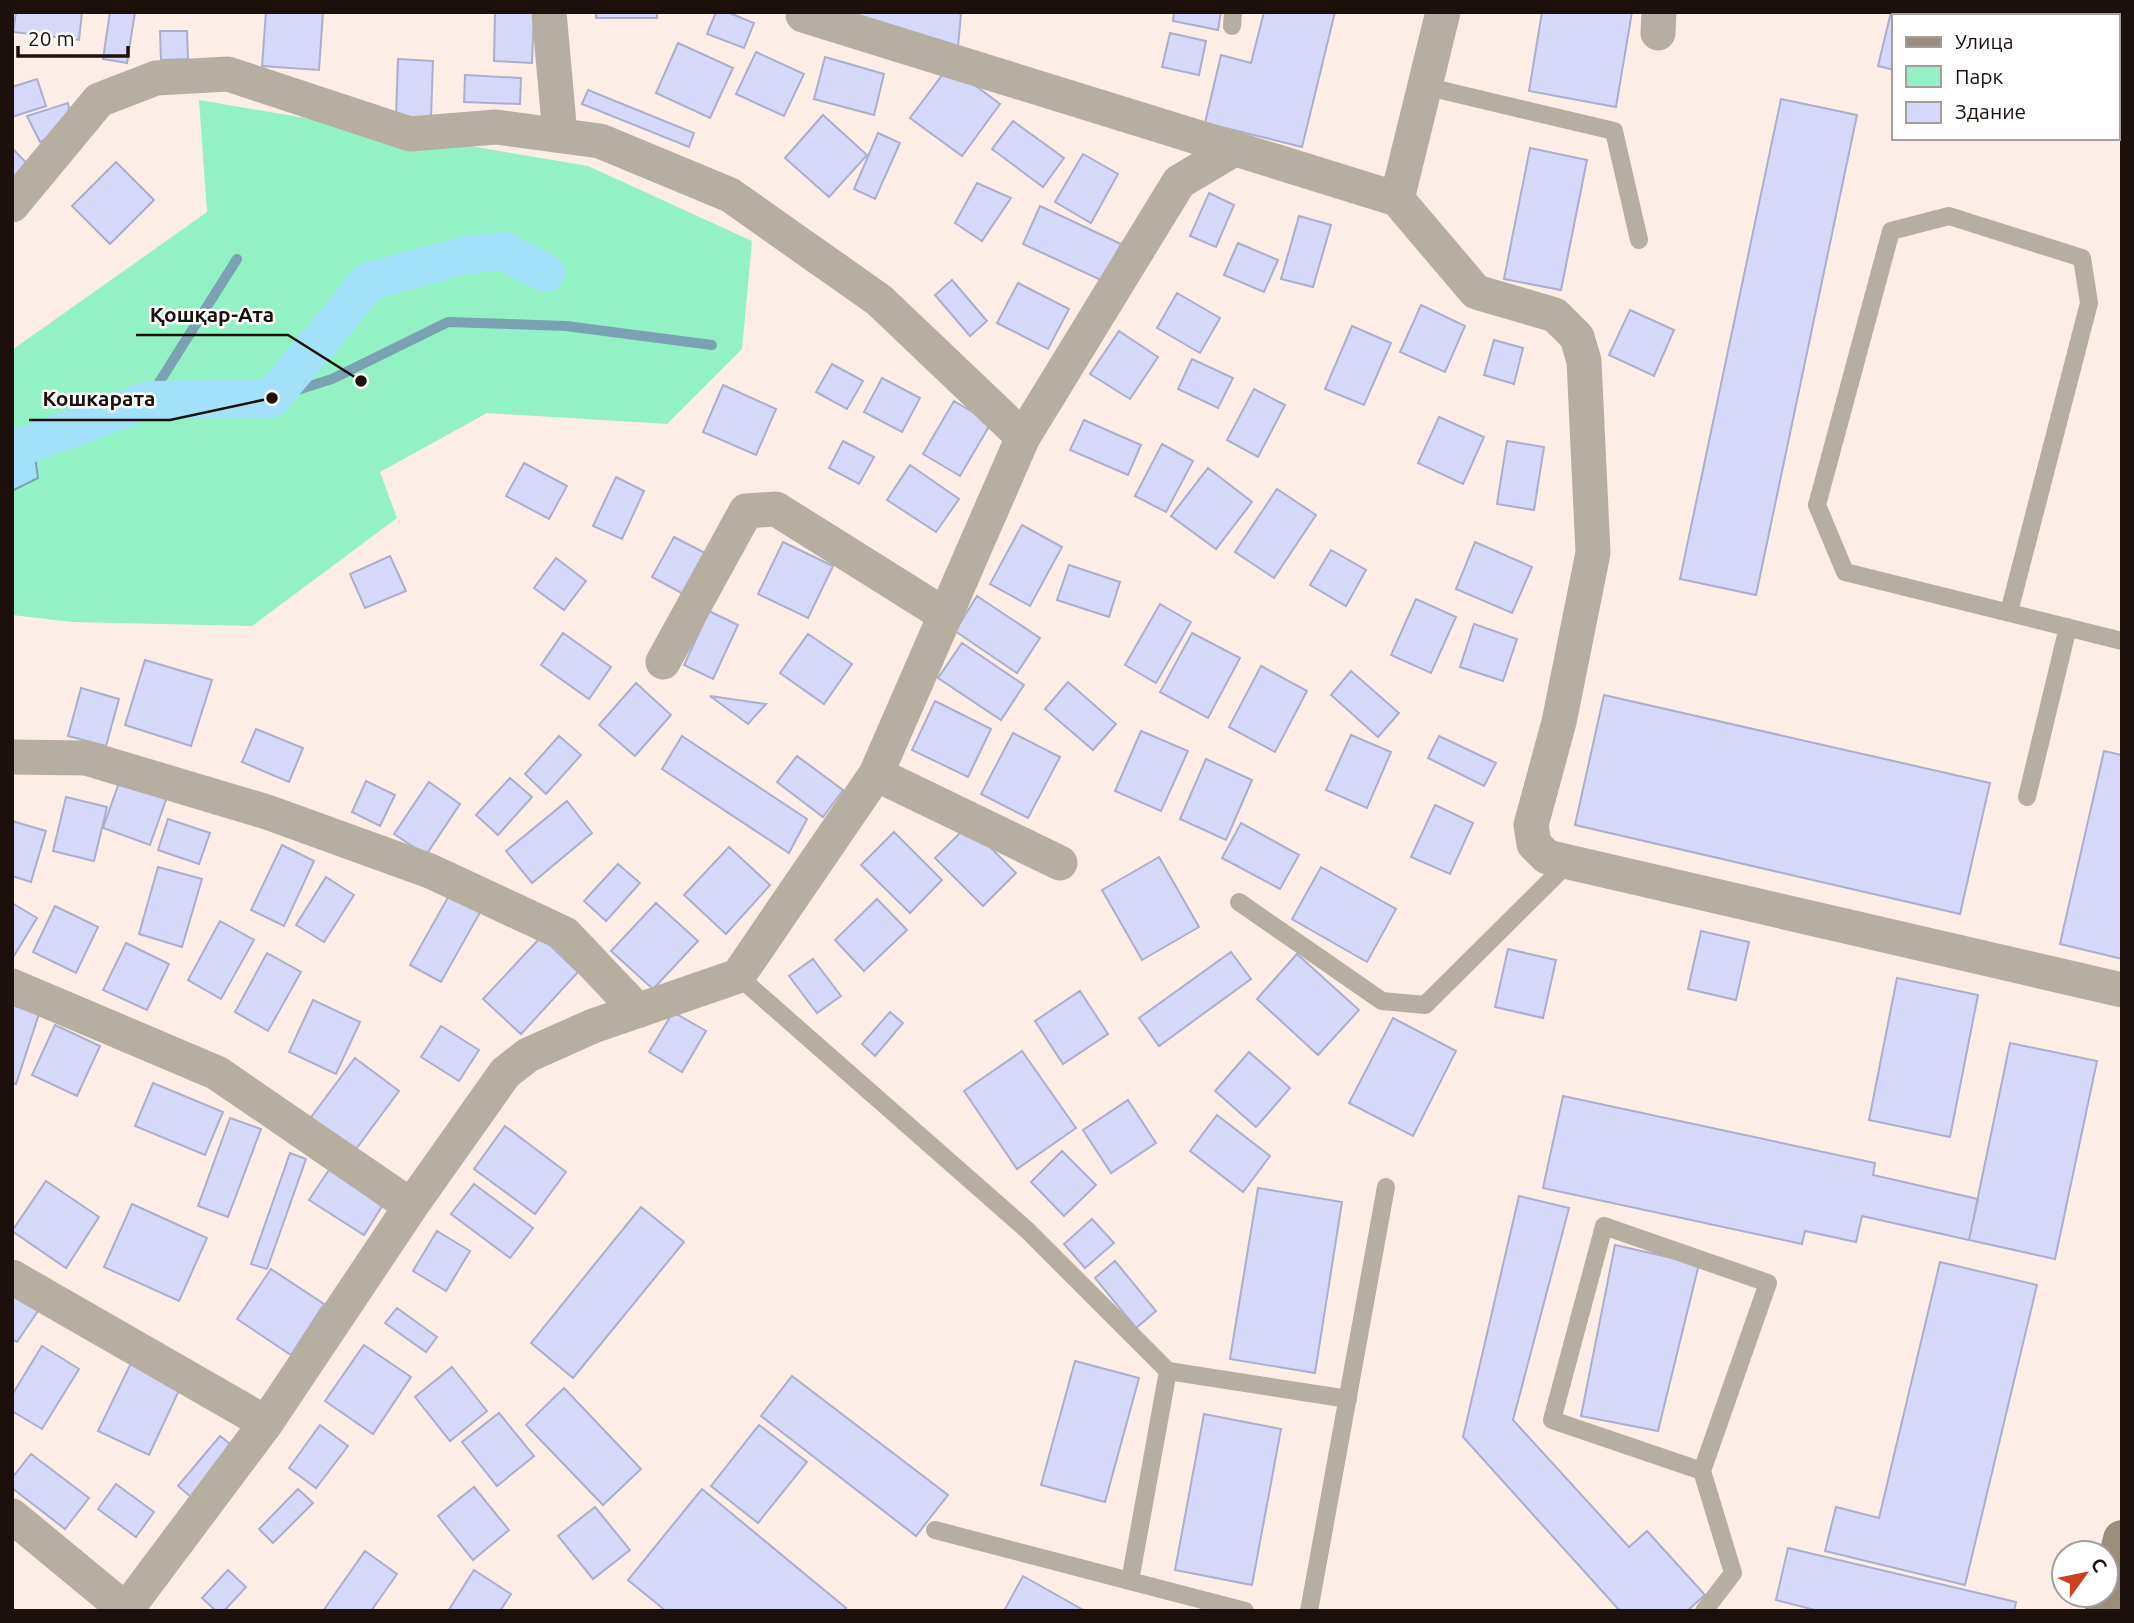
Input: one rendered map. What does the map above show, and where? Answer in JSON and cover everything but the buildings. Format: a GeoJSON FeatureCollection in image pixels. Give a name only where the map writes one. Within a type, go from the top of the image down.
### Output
{"type":"FeatureCollection","features":[{"type":"Feature","properties":{"kind":"main road"},"geometry":{"type":"LineString","coordinates":[[2105,1611],[2122,1539]]}},
{"type":"Feature","properties":{"kind":"street"},"geometry":{"type":"LineString","coordinates":[[549,12],[559,135]]}},
{"type":"Feature","properties":{"kind":"street"},"geometry":{"type":"LineString","coordinates":[[1397,199],[1443,12]]}},
{"type":"Feature","properties":{"kind":"street"},"geometry":{"type":"LineString","coordinates":[[803,15],[1397,199],[1476,292],[1555,315],[1577,337],[1584,361],[1593,553],[1559,722],[1531,825],[1534,844],[1547,857],[2122,990]]}},
{"type":"Feature","properties":{"kind":"street"},"geometry":{"type":"LineString","coordinates":[[12,205],[99,100],[156,78],[228,74],[410,134],[496,127],[600,141],[730,195],[879,300],[1023,437]]}},
{"type":"Feature","properties":{"kind":"street"},"geometry":{"type":"LineString","coordinates":[[12,1516],[127,1610],[266,1423],[411,1206],[514,1063],[593,1026],[738,976],[876,774],[1023,437],[1179,182],[1234,149]]}},
{"type":"Feature","properties":{"kind":"street"},"geometry":{"type":"LineString","coordinates":[[663,662],[746,511],[775,509],[945,615]]}},
{"type":"Feature","properties":{"kind":"street"},"geometry":{"type":"LineString","coordinates":[[12,757],[86,758],[267,812],[430,871],[565,934],[638,1011]]}},
{"type":"Feature","properties":{"kind":"street"},"geometry":{"type":"LineString","coordinates":[[876,774],[1060,863]]}},
{"type":"Feature","properties":{"kind":"street"},"geometry":{"type":"LineString","coordinates":[[12,986],[218,1073],[411,1206]]}},
{"type":"Feature","properties":{"kind":"street"},"geometry":{"type":"LineString","coordinates":[[12,1277],[266,1423]]}},
{"type":"Feature","properties":{"kind":"lane"},"geometry":{"type":"LineString","coordinates":[[1424,86],[1615,131],[1639,240]]}},
{"type":"Feature","properties":{"kind":"lane"},"geometry":{"type":"LineString","coordinates":[[2009,612],[2089,303],[2082,258],[1949,216],[1891,231],[1817,505],[1845,572],[2122,641]]}},
{"type":"Feature","properties":{"kind":"lane"},"geometry":{"type":"LineString","coordinates":[[2027,797],[2068,627]]}},
{"type":"Feature","properties":{"kind":"lane"},"geometry":{"type":"LineString","coordinates":[[1239,902],[1382,1002],[1425,1004],[1568,863]]}},
{"type":"Feature","properties":{"kind":"lane"},"geometry":{"type":"LineString","coordinates":[[738,976],[1027,1230],[1168,1371],[1348,1399]]}},
{"type":"Feature","properties":{"kind":"lane"},"geometry":{"type":"LineString","coordinates":[[1309,1611],[1386,1187]]}},
{"type":"Feature","properties":{"kind":"lane"},"geometry":{"type":"LineString","coordinates":[[1702,1471],[1552,1420],[1604,1226],[1768,1283],[1702,1471],[1733,1573],[1704,1611]]}},
{"type":"Feature","properties":{"kind":"lane"},"geometry":{"type":"LineString","coordinates":[[1130,1581],[1168,1371]]}},
{"type":"Feature","properties":{"kind":"lane"},"geometry":{"type":"LineString","coordinates":[[935,1530],[1245,1611]]}},
{"type":"Feature","properties":{"kind":"green space"},"geometry":{"type":"Polygon","coordinates":[[[199,100],[588,166],[752,241],[742,349],[667,424],[487,413],[380,472],[397,518],[252,626],[73,622],[12,615],[12,350],[207,212],[199,100]]]}},
{"type":"Feature","properties":{"kind":"water"},"geometry":{"type":"Polygon","coordinates":[[[33,443],[38,478],[12,491],[12,445],[21,447],[33,443]]]}},
{"type":"Feature","properties":{"kind":"waterway"},"geometry":{"type":"LineString","coordinates":[[12,445],[21,447],[148,400],[272,398],[369,281],[466,255],[503,251],[546,273]]}},
{"type":"Feature","properties":{"kind":"waterway"},"geometry":{"type":"LineString","coordinates":[[148,400],[237,259]]}},
{"type":"Feature","properties":{"kind":"waterway"},"geometry":{"type":"LineString","coordinates":[[272,398],[332,379],[448,322],[566,326],[712,345]]}},
{"type":"Feature","properties":{"kind":"place","name":"Қошқар-Ата"},"geometry":{"type":"Point","coordinates":[361,381]}},
{"type":"Feature","properties":{"kind":"place","name":"Кошкарата"},"geometry":{"type":"Point","coordinates":[272,398]}}]}
